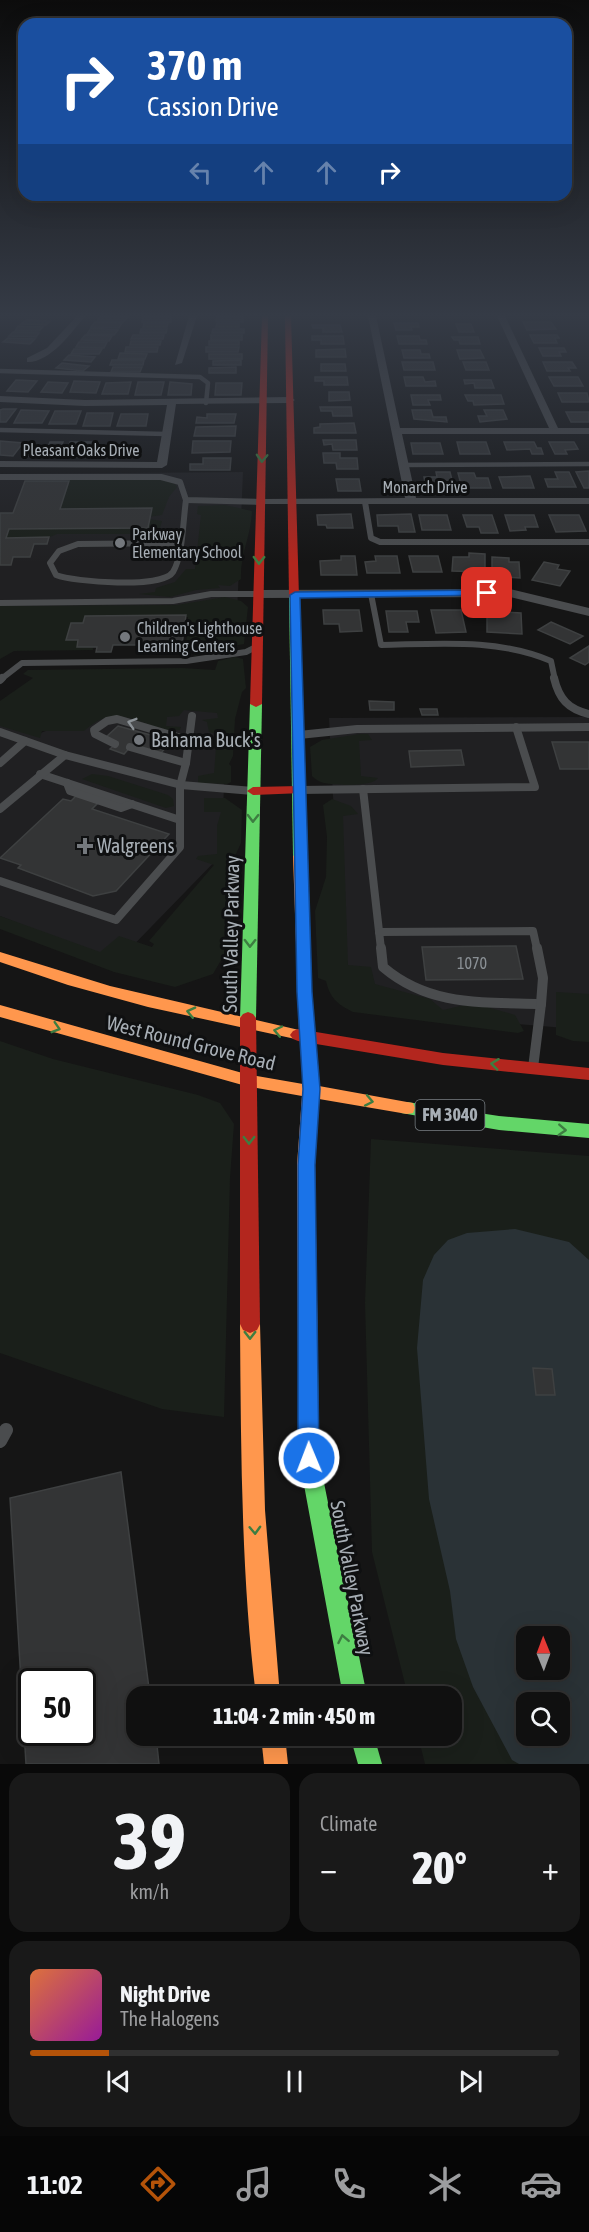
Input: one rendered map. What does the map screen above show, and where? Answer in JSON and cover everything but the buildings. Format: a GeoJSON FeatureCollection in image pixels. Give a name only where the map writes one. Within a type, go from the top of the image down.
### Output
{"type":"FeatureCollection","features":[{"type":"Feature","properties":{"kind":"main road","name":"South Valley Parkway"},"geometry":{"type":"LineString","coordinates":[[263,400],[248,1025],[251,1435],[258,1604],[267,1686]]}},
{"type":"Feature","properties":{"kind":"main road","name":"South Valley Parkway"},"geometry":{"type":"LineString","coordinates":[[290,400],[304,980],[311,1089],[306,1165],[309,1458],[353,1686]]}},
{"type":"Feature","properties":{"kind":"main road"},"geometry":{"type":"LineString","coordinates":[[254,791],[299,790]]}},
{"type":"Feature","properties":{"kind":"main road","name":"West Round Grove Road"},"geometry":{"type":"LineString","coordinates":[[0,957],[86,986],[308,1038],[533,1069],[589,1074]]}},
{"type":"Feature","properties":{"kind":"main road","name":"West Round Grove Road"},"geometry":{"type":"LineString","coordinates":[[0,1011],[132,1050],[249,1081],[311,1089],[487,1121],[557,1130],[589,1131]]}},
{"type":"Feature","properties":{"kind":"main road"},"geometry":{"type":"LineString","coordinates":[[274,1746],[276,1764]]}},
{"type":"Feature","properties":{"kind":"main road"},"geometry":{"type":"LineString","coordinates":[[365,1746],[370,1764]]}},
{"type":"Feature","properties":{"kind":"street"},"geometry":{"type":"LineString","coordinates":[[389,398],[411,502]]}},
{"type":"Feature","properties":{"kind":"street"},"geometry":{"type":"LineString","coordinates":[[540,398],[555,431]]}},
{"type":"Feature","properties":{"kind":"street"},"geometry":{"type":"LineString","coordinates":[[0,399],[85,403],[290,400]]}},
{"type":"Feature","properties":{"kind":"street"},"geometry":{"type":"LineString","coordinates":[[166,434],[172,402]]}},
{"type":"Feature","properties":{"kind":"street"},"geometry":{"type":"LineString","coordinates":[[396,431],[589,431]]}},
{"type":"Feature","properties":{"kind":"street","name":"Pleasant Oaks Drive"},"geometry":{"type":"LineString","coordinates":[[0,464],[162,465],[166,434]]}},
{"type":"Feature","properties":{"kind":"street","name":"Monarch Drive"},"geometry":{"type":"LineString","coordinates":[[261,502],[589,501]]}},
{"type":"Feature","properties":{"kind":"street"},"geometry":{"type":"LineString","coordinates":[[259,594],[510,593],[589,612]]}},
{"type":"Feature","properties":{"kind":"lane"},"geometry":{"type":"LineString","coordinates":[[206,398],[206,403]]}},
{"type":"Feature","properties":{"kind":"lane"},"geometry":{"type":"LineString","coordinates":[[0,430],[166,434]]}},
{"type":"Feature","properties":{"kind":"lane"},"geometry":{"type":"LineString","coordinates":[[403,465],[589,464]]}},
{"type":"Feature","properties":{"kind":"lane"},"geometry":{"type":"LineString","coordinates":[[0,477],[161,477],[180,481],[183,485],[186,500],[175,570],[167,578],[156,581],[74,581],[55,575],[50,563],[59,552],[78,544],[179,543]]}},
{"type":"Feature","properties":{"kind":"lane"},"geometry":{"type":"LineString","coordinates":[[186,500],[261,502]]}},
{"type":"Feature","properties":{"kind":"lane"},"geometry":{"type":"LineString","coordinates":[[365,502],[371,538],[380,542],[589,542]]}},
{"type":"Feature","properties":{"kind":"lane"},"geometry":{"type":"LineString","coordinates":[[0,603],[173,601],[211,594],[259,594]]}},
{"type":"Feature","properties":{"kind":"lane"},"geometry":{"type":"LineString","coordinates":[[371,594],[381,645],[491,645],[511,646],[536,652],[551,661],[559,698],[572,710],[589,714]]}},
{"type":"Feature","properties":{"kind":"lane"},"geometry":{"type":"LineString","coordinates":[[0,680],[22,663],[186,661],[246,652],[256,647]]}},
{"type":"Feature","properties":{"kind":"lane"},"geometry":{"type":"LineString","coordinates":[[0,881],[116,920],[180,847],[180,786],[186,763],[192,716]]}},
{"type":"Feature","properties":{"kind":"lane"},"geometry":{"type":"LineString","coordinates":[[115,744],[95,734],[94,730],[107,721],[117,719],[188,740]]}},
{"type":"Feature","properties":{"kind":"lane"},"geometry":{"type":"LineString","coordinates":[[299,790],[535,787],[516,727]]}},
{"type":"Feature","properties":{"kind":"lane"},"geometry":{"type":"LineString","coordinates":[[298,735],[357,729],[589,727]]}},
{"type":"Feature","properties":{"kind":"lane"},"geometry":{"type":"LineString","coordinates":[[0,732],[65,755],[180,786],[225,792],[254,791]]}},
{"type":"Feature","properties":{"kind":"lane"},"geometry":{"type":"LineString","coordinates":[[0,763],[26,741]]}},
{"type":"Feature","properties":{"kind":"lane"},"geometry":{"type":"LineString","coordinates":[[130,747],[186,763]]}},
{"type":"Feature","properties":{"kind":"lane"},"geometry":{"type":"LineString","coordinates":[[0,809],[65,755]]}},
{"type":"Feature","properties":{"kind":"lane"},"geometry":{"type":"LineString","coordinates":[[40,774],[67,783],[70,791],[121,808],[132,804],[180,820]]}},
{"type":"Feature","properties":{"kind":"lane"},"geometry":{"type":"LineString","coordinates":[[363,789],[383,967],[406,986],[443,998],[541,1004]]}},
{"type":"Feature","properties":{"kind":"lane"},"geometry":{"type":"LineString","coordinates":[[379,932],[533,931],[543,978],[533,1069]]}},
{"type":"Feature","properties":{"kind":"shaded area","name":"Parkway Elementary School"},"geometry":{"type":"Polygon","coordinates":[[[243,472],[237,613],[0,614],[0,474],[243,472]]]}},
{"type":"Feature","properties":{"kind":"shaded area"},"geometry":{"type":"Polygon","coordinates":[[[68,480],[166,480],[177,487],[169,497],[162,515],[149,517],[149,519],[162,521],[160,528],[149,534],[57,534],[45,539],[4,539],[8,528],[58,509],[68,480]]]}},
{"type":"Feature","properties":{"kind":"shaded area"},"geometry":{"type":"Polygon","coordinates":[[[225,505],[252,511],[242,561],[241,579],[230,586],[218,585],[220,588],[196,590],[170,597],[139,594],[155,592],[156,588],[175,582],[186,569],[195,569],[201,515],[197,514],[198,506],[225,505]]]}},
{"type":"Feature","properties":{"kind":"shaded area"},"geometry":{"type":"Polygon","coordinates":[[[225,597],[241,601],[248,607],[244,644],[211,650],[195,656],[186,646],[188,617],[91,617],[93,650],[14,651],[0,659],[0,606],[177,605],[225,597]]]}},
{"type":"Feature","properties":{"kind":"shaded area"},"geometry":{"type":"Polygon","coordinates":[[[235,657],[243,659],[246,688],[242,692],[235,719],[233,756],[229,764],[231,782],[227,784],[198,783],[198,776],[214,773],[217,734],[209,732],[207,722],[202,720],[218,718],[217,713],[184,710],[179,716],[167,717],[166,726],[181,727],[180,730],[167,731],[134,719],[114,716],[95,723],[84,731],[42,731],[40,738],[0,726],[0,701],[33,678],[23,674],[28,670],[182,668],[215,670],[218,661],[235,657]]]}},
{"type":"Feature","properties":{"kind":"shaded area"},"geometry":{"type":"Polygon","coordinates":[[[108,708],[226,711],[222,854],[117,962],[0,916],[0,723],[35,735],[108,708]]]}},
{"type":"Feature","properties":{"kind":"shaded area"},"geometry":{"type":"Polygon","coordinates":[[[589,717],[589,1030],[471,1020],[392,1009],[342,971],[329,718],[589,717]]]}},
{"type":"Feature","properties":{"kind":"shaded area"},"geometry":{"type":"Polygon","coordinates":[[[368,734],[372,740],[359,741],[361,776],[378,778],[375,781],[362,784],[329,784],[322,783],[312,776],[310,747],[322,740],[368,734]]]}},
{"type":"Feature","properties":{"kind":"shaded area"},"geometry":{"type":"Polygon","coordinates":[[[92,774],[108,776],[168,795],[173,799],[174,806],[166,808],[82,779],[92,774]]]}},
{"type":"Feature","properties":{"kind":"shaded area"},"geometry":{"type":"Polygon","coordinates":[[[204,798],[225,798],[242,810],[241,843],[235,856],[240,863],[225,912],[224,955],[213,974],[175,987],[114,972],[0,929],[0,916],[100,952],[119,936],[152,947],[154,944],[149,941],[214,865],[196,859],[198,856],[217,854],[217,826],[221,812],[204,812],[204,798]]]}},
{"type":"Feature","properties":{"kind":"shaded area"},"geometry":{"type":"Polygon","coordinates":[[[332,799],[351,806],[358,814],[343,816],[348,965],[371,967],[375,984],[430,999],[443,1010],[473,1003],[515,1015],[524,1031],[518,1033],[353,1012],[335,1000],[326,981],[318,978],[315,911],[326,877],[327,837],[323,805],[332,799]]]}},
{"type":"Feature","properties":{"kind":"shaded area"},"geometry":{"type":"Polygon","coordinates":[[[556,992],[589,994],[589,1042],[573,1041],[556,1035],[556,992]]]}},
{"type":"Feature","properties":{"kind":"shaded area"},"geometry":{"type":"Polygon","coordinates":[[[0,1041],[53,1059],[198,1095],[220,1103],[234,1124],[230,1178],[224,1417],[162,1409],[0,1353],[0,1041]]]}},
{"type":"Feature","properties":{"kind":"shaded area"},"geometry":{"type":"Polygon","coordinates":[[[371,1139],[589,1156],[589,1764],[425,1764],[420,1746],[462,1746],[462,1686],[406,1686],[372,1552],[365,1303],[371,1139]]]}},
{"type":"Feature","properties":{"kind":"shaded area"},"geometry":{"type":"Polygon","coordinates":[[[515,1229],[569,1242],[589,1260],[589,1764],[519,1764],[512,1760],[473,1687],[456,1639],[450,1591],[429,1499],[417,1348],[423,1280],[434,1255],[448,1240],[467,1233],[515,1229]]]}},
{"type":"Feature","properties":{"kind":"traffic: fast"},"geometry":{"type":"LineString","coordinates":[[294,597],[300,856]]}},
{"type":"Feature","properties":{"kind":"traffic: fast"},"geometry":{"type":"LineString","coordinates":[[248,1018],[256,704]]}},
{"type":"Feature","properties":{"kind":"traffic: fast"},"geometry":{"type":"LineString","coordinates":[[407,1108],[499,1123],[589,1131]]}},
{"type":"Feature","properties":{"kind":"traffic: fast"},"geometry":{"type":"LineString","coordinates":[[308,1368],[309,1458],[353,1686]]}},
{"type":"Feature","properties":{"kind":"traffic: fast"},"geometry":{"type":"LineString","coordinates":[[365,1746],[370,1764]]}},
{"type":"Feature","properties":{"kind":"traffic: slow"},"geometry":{"type":"LineString","coordinates":[[300,856],[303,968],[311,1090],[306,1165],[308,1368]]}},
{"type":"Feature","properties":{"kind":"traffic: slow"},"geometry":{"type":"LineString","coordinates":[[0,957],[110,992],[298,1035]]}},
{"type":"Feature","properties":{"kind":"traffic: slow"},"geometry":{"type":"LineString","coordinates":[[0,1011],[246,1080],[407,1108]]}},
{"type":"Feature","properties":{"kind":"traffic: slow"},"geometry":{"type":"LineString","coordinates":[[250,1324],[254,1510],[267,1686]]}},
{"type":"Feature","properties":{"kind":"traffic: slow"},"geometry":{"type":"LineString","coordinates":[[274,1746],[276,1764]]}},
{"type":"Feature","properties":{"kind":"traffic: jam"},"geometry":{"type":"LineString","coordinates":[[256,704],[263,398]]}},
{"type":"Feature","properties":{"kind":"traffic: jam"},"geometry":{"type":"LineString","coordinates":[[290,398],[294,597]]}},
{"type":"Feature","properties":{"kind":"traffic: jam"},"geometry":{"type":"LineString","coordinates":[[253,791],[299,790]]}},
{"type":"Feature","properties":{"kind":"traffic: jam"},"geometry":{"type":"LineString","coordinates":[[248,1018],[250,1324]]}},
{"type":"Feature","properties":{"kind":"traffic: jam"},"geometry":{"type":"LineString","coordinates":[[298,1035],[443,1059],[589,1074]]}},
{"type":"Feature","properties":{"kind":"place","name":"Parkway Elementary School"},"geometry":{"type":"Point","coordinates":[120,543]}},
{"type":"Feature","properties":{"kind":"place","name":"Children's Lighthouse Learning Centers"},"geometry":{"type":"Point","coordinates":[125,637]}},
{"type":"Feature","properties":{"kind":"place","name":"Bahama Buck's"},"geometry":{"type":"Point","coordinates":[139,740]}},
{"type":"Feature","properties":{"kind":"place","name":"Walgreens"},"geometry":{"type":"Point","coordinates":[85,846]}},
{"type":"Feature","properties":{"kind":"route"},"geometry":{"type":"LineString","coordinates":[[309,1458],[306,1165],[311,1089],[304,992],[295,595],[487,593]]}}]}
